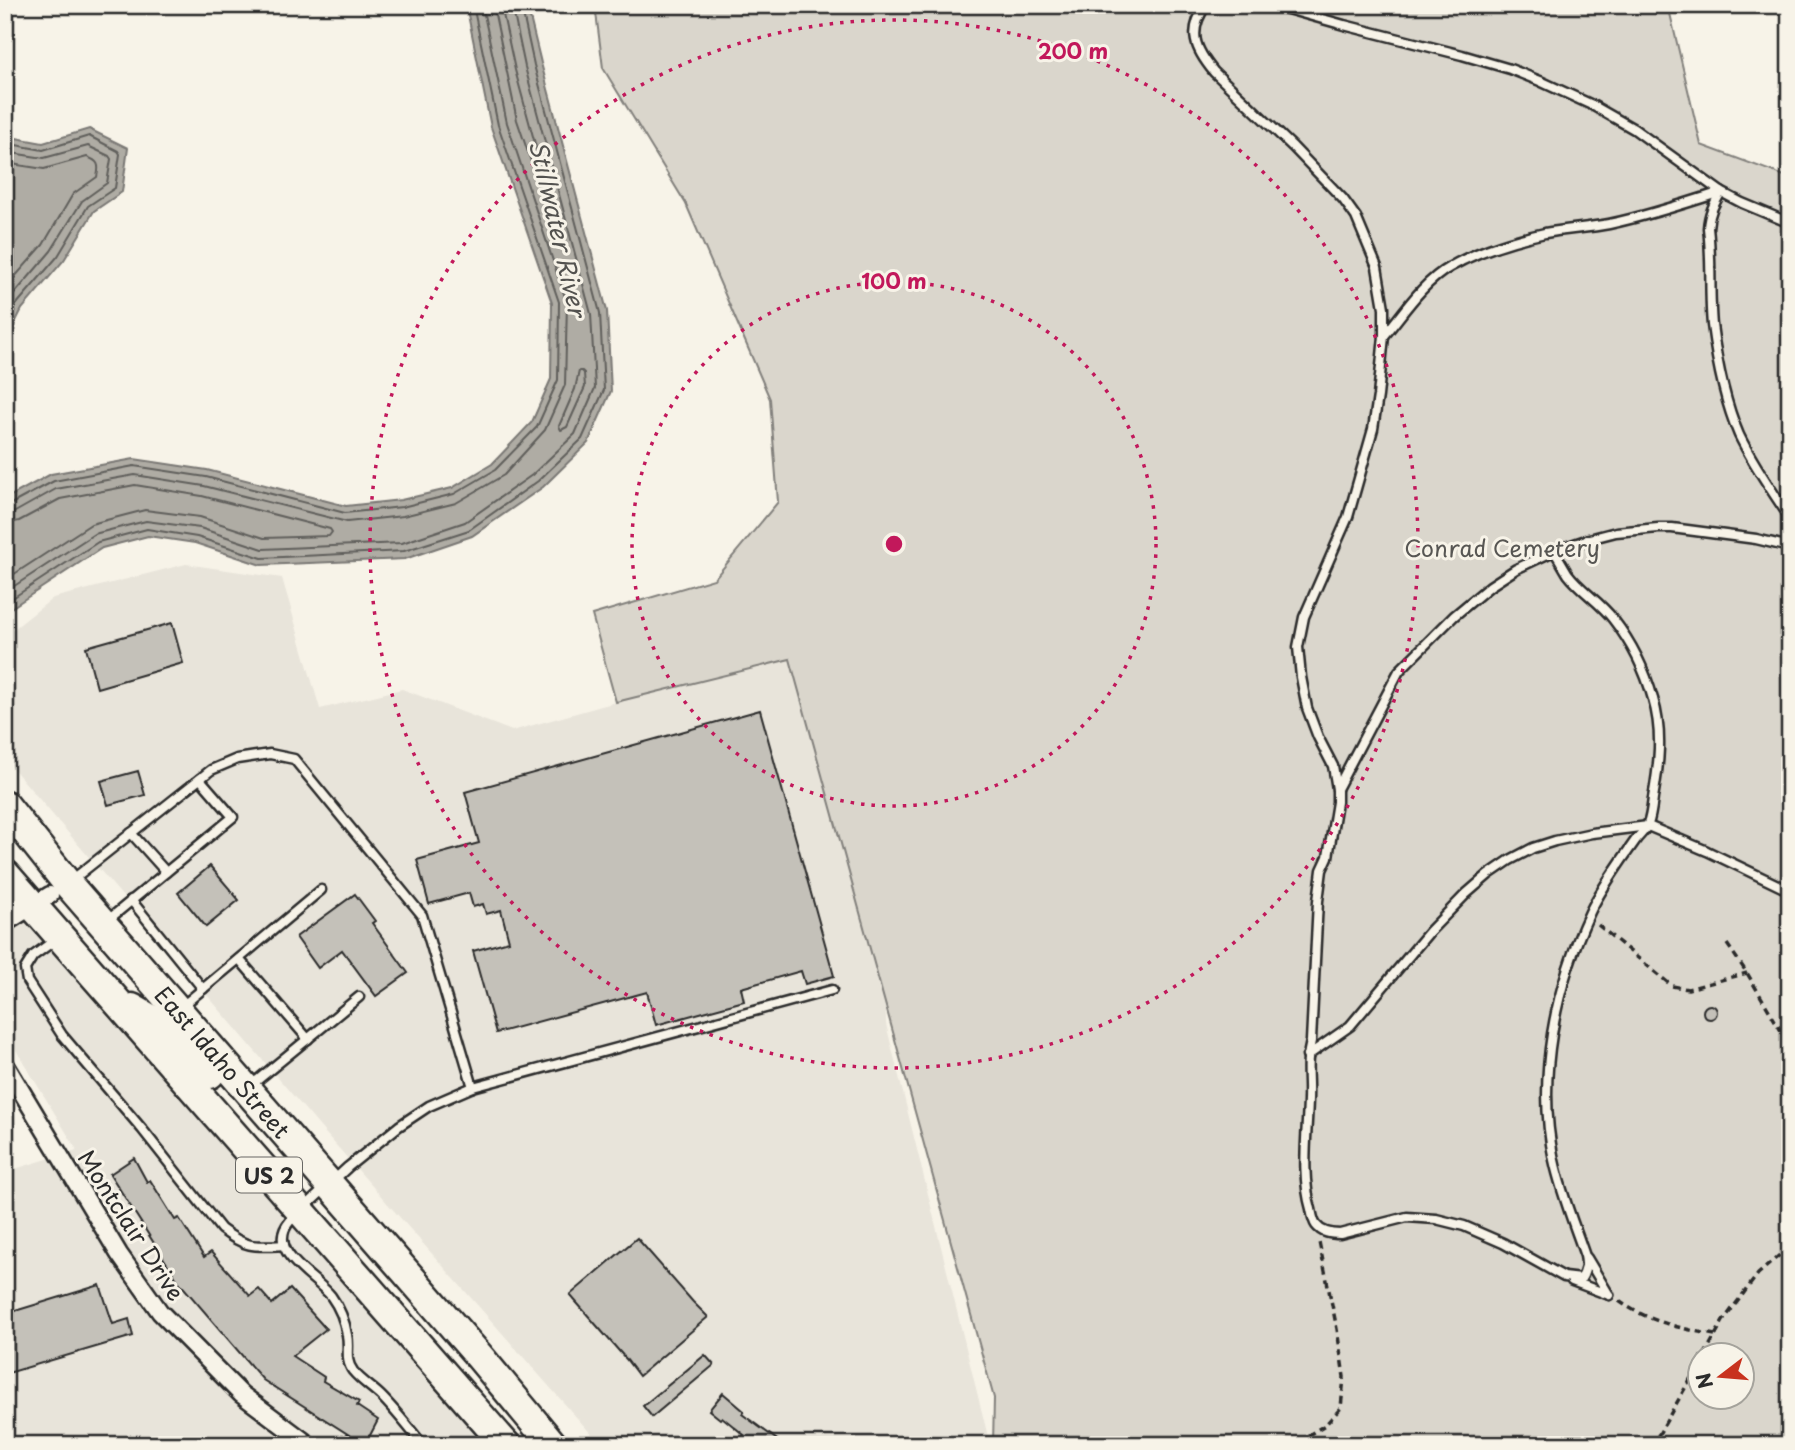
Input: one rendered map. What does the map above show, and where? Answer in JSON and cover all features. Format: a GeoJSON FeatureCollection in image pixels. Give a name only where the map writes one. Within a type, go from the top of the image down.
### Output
{"type":"FeatureCollection","features":[{"type":"Feature","properties":{"kind":"highway","name":"East Idaho Street"},"geometry":{"type":"LineString","coordinates":[[5,804],[50,895],[59,937],[506,1445]]}},
{"type":"Feature","properties":{"kind":"highway"},"geometry":{"type":"LineString","coordinates":[[5,827],[47,876],[50,895]]}},
{"type":"Feature","properties":{"kind":"highway","name":"East Idaho Street"},"geometry":{"type":"LineString","coordinates":[[5,874],[50,895],[103,925],[479,1356],[553,1445]]}},
{"type":"Feature","properties":{"kind":"highway"},"geometry":{"type":"LineString","coordinates":[[114,999],[163,1026],[293,1161],[330,1184]]}},
{"type":"Feature","properties":{"kind":"street"},"geometry":{"type":"LineString","coordinates":[[5,923],[50,895]]}},
{"type":"Feature","properties":{"kind":"street","name":"Montclair Drive"},"geometry":{"type":"LineString","coordinates":[[5,1064],[119,1254],[160,1312],[241,1395],[309,1445]]}},
{"type":"Feature","properties":{"kind":"lane"},"geometry":{"type":"LineString","coordinates":[[1206,5],[1198,17],[1195,31],[1202,57],[1214,72],[1321,175],[1356,217],[1380,279],[1384,309],[1378,396],[1370,441],[1348,517],[1304,617],[1298,647],[1307,708],[1333,766],[1337,789],[1328,857],[1322,870],[1318,901],[1311,1041],[1307,1056],[1305,1157],[1309,1201],[1315,1224],[1330,1234],[1340,1234],[1407,1217],[1436,1219],[1503,1243],[1564,1278],[1609,1294]]}},
{"type":"Feature","properties":{"kind":"lane"},"geometry":{"type":"LineString","coordinates":[[1273,5],[1462,55],[1540,81],[1592,105],[1634,129],[1721,192],[1790,223]]}},
{"type":"Feature","properties":{"kind":"lane"},"geometry":{"type":"LineString","coordinates":[[1384,336],[1432,280],[1449,267],[1477,254],[1545,233],[1608,224],[1721,192]]}},
{"type":"Feature","properties":{"kind":"lane"},"geometry":{"type":"LineString","coordinates":[[1721,192],[1712,206],[1708,228],[1712,323],[1718,366],[1740,435],[1757,468],[1790,518]]}},
{"type":"Feature","properties":{"kind":"lane"},"geometry":{"type":"LineString","coordinates":[[1337,789],[1399,671],[1454,616],[1490,586],[1516,569],[1589,539],[1616,532],[1658,528],[1790,547]]}},
{"type":"Feature","properties":{"kind":"lane"},"geometry":{"type":"LineString","coordinates":[[1555,551],[1569,575],[1612,618],[1628,641],[1653,696],[1659,727],[1659,759],[1648,826],[1602,890],[1588,917],[1563,985],[1553,1023],[1548,1087],[1550,1136],[1564,1195],[1587,1264],[1581,1279],[1564,1278]]}},
{"type":"Feature","properties":{"kind":"lane"},"geometry":{"type":"LineString","coordinates":[[50,895],[211,770],[237,759],[270,754],[294,759],[422,915],[473,1087]]}},
{"type":"Feature","properties":{"kind":"lane"},"geometry":{"type":"LineString","coordinates":[[103,925],[233,817],[200,779]]}},
{"type":"Feature","properties":{"kind":"lane"},"geometry":{"type":"LineString","coordinates":[[1307,1056],[1350,1026],[1430,931],[1466,894],[1499,867],[1533,848],[1592,833],[1648,826],[1790,891]]}},
{"type":"Feature","properties":{"kind":"lane"},"geometry":{"type":"LineString","coordinates":[[131,833],[166,872]]}},
{"type":"Feature","properties":{"kind":"lane"},"geometry":{"type":"LineString","coordinates":[[178,1010],[321,890]]}},
{"type":"Feature","properties":{"kind":"lane"},"geometry":{"type":"LineString","coordinates":[[131,900],[204,989]]}},
{"type":"Feature","properties":{"kind":"lane"},"geometry":{"type":"LineString","coordinates":[[59,937],[33,956],[25,969],[27,981],[62,1035],[142,1129],[221,1229],[236,1241],[250,1246],[284,1244]]}},
{"type":"Feature","properties":{"kind":"lane"},"geometry":{"type":"LineString","coordinates":[[239,959],[308,1039]]}},
{"type":"Feature","properties":{"kind":"lane"},"geometry":{"type":"LineString","coordinates":[[423,1445],[380,1394],[351,1369],[346,1355],[348,1338],[344,1319],[330,1295],[304,1271],[285,1248],[282,1238],[284,1228],[300,1210],[391,1132],[429,1106],[473,1087],[832,990]]}},
{"type":"Feature","properties":{"kind":"lane"},"geometry":{"type":"LineString","coordinates":[[247,1089],[359,997]]}},
{"type":"Feature","properties":{"kind":"lane"},"geometry":{"type":"LineString","coordinates":[[1585,1255],[1609,1294]]}},
{"type":"Feature","properties":{"kind":"path"},"geometry":{"type":"LineString","coordinates":[[1588,917],[1672,986],[1688,989],[1747,973]]}},
{"type":"Feature","properties":{"kind":"path"},"geometry":{"type":"LineString","coordinates":[[1727,944],[1790,1046]]}},
{"type":"Feature","properties":{"kind":"path"},"geometry":{"type":"LineString","coordinates":[[1261,1445],[1302,1439],[1325,1425],[1341,1408],[1344,1377],[1315,1224]]}},
{"type":"Feature","properties":{"kind":"path"},"geometry":{"type":"LineString","coordinates":[[1711,1342],[1723,1321],[1758,1274],[1790,1246]]}},
{"type":"Feature","properties":{"kind":"path"},"geometry":{"type":"LineString","coordinates":[[1609,1294],[1633,1311],[1681,1329],[1715,1335]]}},
{"type":"Feature","properties":{"kind":"path"},"geometry":{"type":"LineString","coordinates":[[1650,1445],[1660,1434],[1686,1387]]}},
{"type":"Feature","properties":{"kind":"shaded area"},"geometry":{"type":"Polygon","coordinates":[[[186,564],[282,578],[320,709],[402,689],[512,731],[790,658],[886,1006],[886,1024],[990,1445],[601,1445],[320,1127],[5,759],[5,636],[53,598],[186,564]]]}},
{"type":"Feature","properties":{"kind":"shaded area"},"geometry":{"type":"Polygon","coordinates":[[[5,888],[487,1445],[5,1445],[5,1172],[77,1150],[5,1032],[5,888]]]}},
{"type":"Feature","properties":{"kind":"green space","name":"Conrad Cemetery"},"geometry":{"type":"Polygon","coordinates":[[[595,5],[1668,5],[1701,145],[1790,178],[1790,1445],[993,1445],[994,1398],[790,659],[616,702],[592,615],[714,579],[778,502],[770,399],[686,204],[603,68],[595,5]]]}},
{"type":"Feature","properties":{"kind":"water","name":"Stillwater River"},"geometry":{"type":"Polygon","coordinates":[[[466,5],[527,5],[607,311],[611,391],[588,443],[543,487],[472,536],[405,559],[261,565],[195,543],[148,536],[102,548],[5,612],[5,499],[51,474],[134,459],[207,470],[346,506],[401,500],[452,488],[492,464],[532,422],[551,379],[552,303],[491,127],[466,5]]]}},
{"type":"Feature","properties":{"kind":"water"},"geometry":{"type":"Polygon","coordinates":[[[89,129],[128,148],[122,192],[94,211],[64,260],[22,309],[5,343],[5,136],[43,143],[89,129]]]}},
{"type":"Feature","properties":{"kind":"building"},"geometry":{"type":"Polygon","coordinates":[[[172,623],[183,663],[97,688],[86,647],[172,623]]]}},
{"type":"Feature","properties":{"kind":"building"},"geometry":{"type":"Polygon","coordinates":[[[760,710],[834,976],[805,984],[801,971],[741,988],[744,1001],[656,1025],[647,992],[496,1033],[473,951],[509,941],[501,910],[486,914],[483,904],[473,907],[469,893],[429,904],[417,860],[479,843],[465,792],[760,710]]]}},
{"type":"Feature","properties":{"kind":"building"},"geometry":{"type":"Polygon","coordinates":[[[138,771],[145,795],[108,805],[101,781],[138,771]]]}},
{"type":"Feature","properties":{"kind":"building"},"geometry":{"type":"Polygon","coordinates":[[[210,866],[239,900],[206,927],[178,893],[210,866]]]}},
{"type":"Feature","properties":{"kind":"building"},"geometry":{"type":"Polygon","coordinates":[[[355,894],[408,973],[376,996],[342,950],[318,968],[296,937],[355,894]]]}},
{"type":"Feature","properties":{"kind":"building"},"geometry":{"type":"Polygon","coordinates":[[[1707,1005],[1713,1005],[1717,1012],[1713,1019],[1707,1019],[1703,1015],[1703,1009],[1707,1005]]]}},
{"type":"Feature","properties":{"kind":"building"},"geometry":{"type":"Polygon","coordinates":[[[134,1158],[147,1182],[150,1180],[175,1220],[179,1218],[204,1257],[211,1252],[250,1296],[259,1289],[272,1304],[290,1289],[326,1329],[292,1356],[324,1377],[323,1381],[359,1402],[357,1406],[378,1420],[365,1445],[263,1380],[178,1281],[110,1174],[134,1158]]]}},
{"type":"Feature","properties":{"kind":"building"},"geometry":{"type":"Polygon","coordinates":[[[637,1238],[708,1317],[639,1376],[570,1295],[637,1238]]]}},
{"type":"Feature","properties":{"kind":"building"},"geometry":{"type":"Polygon","coordinates":[[[100,1285],[113,1324],[129,1319],[133,1336],[5,1374],[5,1314],[100,1285]]]}},
{"type":"Feature","properties":{"kind":"building"},"geometry":{"type":"Polygon","coordinates":[[[705,1355],[714,1365],[652,1417],[643,1406],[705,1355]]]}},
{"type":"Feature","properties":{"kind":"building"},"geometry":{"type":"Polygon","coordinates":[[[723,1393],[744,1411],[742,1414],[784,1445],[737,1445],[744,1435],[709,1410],[723,1393]]]}}]}
